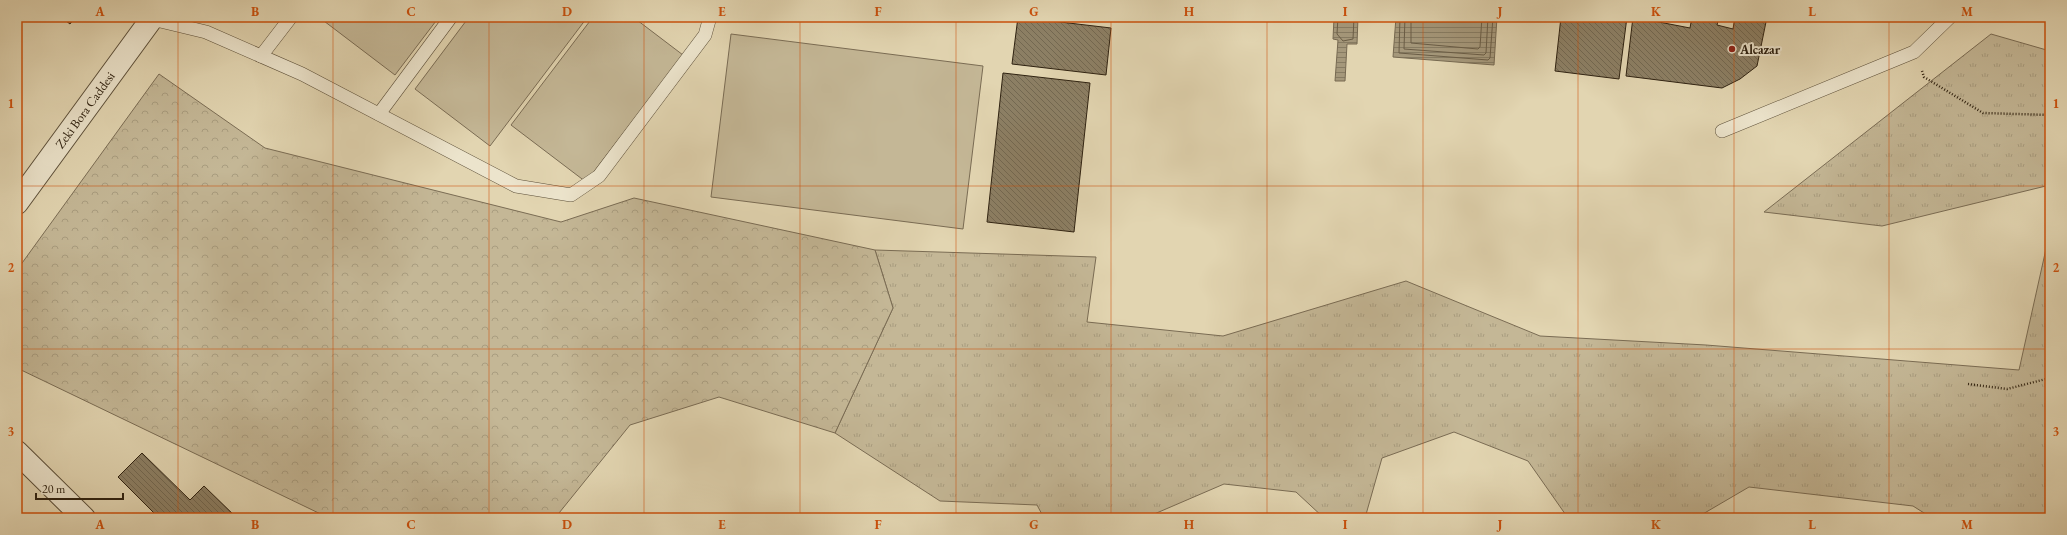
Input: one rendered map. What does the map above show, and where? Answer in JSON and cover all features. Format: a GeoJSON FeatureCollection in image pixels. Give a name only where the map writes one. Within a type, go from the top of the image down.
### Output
{"type":"FeatureCollection","features":[{"type":"Feature","properties":{"kind":"street","name":"Zeki Bora Caddesi"},"geometry":{"type":"LineString","coordinates":[[17,203],[153,18]]}},
{"type":"Feature","properties":{"kind":"street"},"geometry":{"type":"LineString","coordinates":[[17,452],[84,518]]}},
{"type":"Feature","properties":{"kind":"lane"},"geometry":{"type":"LineString","coordinates":[[261,56],[291,17]]}},
{"type":"Feature","properties":{"kind":"lane"},"geometry":{"type":"LineString","coordinates":[[379,114],[451,17]]}},
{"type":"Feature","properties":{"kind":"lane"},"geometry":{"type":"LineString","coordinates":[[153,18],[206,32],[302,74],[516,186],[571,195],[599,176],[705,35],[710,17]]}},
{"type":"Feature","properties":{"kind":"lane"},"geometry":{"type":"LineString","coordinates":[[1722,131],[1914,52],[1950,17]]}},
{"type":"Feature","properties":{"kind":"path"},"geometry":{"type":"LineString","coordinates":[[1914,52],[1924,77],[1984,113],[2050,115]]}},
{"type":"Feature","properties":{"kind":"path"},"geometry":{"type":"LineString","coordinates":[[1968,384],[2007,389],[2050,378]]}},
{"type":"Feature","properties":{"kind":"green space"},"geometry":{"type":"Polygon","coordinates":[[[439,17],[395,75],[320,18],[439,17]]]}},
{"type":"Feature","properties":{"kind":"green space"},"geometry":{"type":"Polygon","coordinates":[[[469,17],[584,17],[586,19],[490,146],[415,89],[469,17]]]}},
{"type":"Feature","properties":{"kind":"green space"},"geometry":{"type":"Polygon","coordinates":[[[593,17],[633,17],[683,55],[586,182],[511,125],[593,17]]]}},
{"type":"Feature","properties":{"kind":"green space"},"geometry":{"type":"Polygon","coordinates":[[[731,34],[983,66],[963,229],[711,197],[731,34]]]}},
{"type":"Feature","properties":{"kind":"green space"},"geometry":{"type":"Polygon","coordinates":[[[1991,34],[2050,51],[2050,185],[1882,226],[1764,212],[1991,34]]]}},
{"type":"Feature","properties":{"kind":"green space"},"geometry":{"type":"Polygon","coordinates":[[[159,74],[265,148],[561,222],[634,198],[875,250],[893,308],[835,433],[719,397],[630,425],[555,518],[329,518],[17,368],[17,270],[159,74]]]}},
{"type":"Feature","properties":{"kind":"green space"},"geometry":{"type":"Polygon","coordinates":[[[2050,231],[2050,518],[1932,518],[1913,506],[1749,487],[1696,518],[1568,518],[1528,461],[1454,432],[1382,458],[1365,518],[1324,518],[1296,492],[1224,484],[1145,518],[1044,518],[1037,505],[940,501],[835,433],[893,308],[875,250],[1096,257],[1087,322],[1223,336],[1406,281],[1540,336],[1706,345],[2019,370],[2050,231]]]}},
{"type":"Feature","properties":{"kind":"water"},"geometry":{"type":"Polygon","coordinates":[[[1358,17],[1357,44],[1347,44],[1345,81],[1335,81],[1338,40],[1333,39],[1334,18],[1358,17]]]}},
{"type":"Feature","properties":{"kind":"water"},"geometry":{"type":"Polygon","coordinates":[[[1396,17],[1497,17],[1494,65],[1393,57],[1396,17]]]}},
{"type":"Feature","properties":{"kind":"building"},"geometry":{"type":"Polygon","coordinates":[[[61,17],[75,17],[70,24],[61,17]]]}},
{"type":"Feature","properties":{"kind":"building"},"geometry":{"type":"Polygon","coordinates":[[[1018,17],[1111,28],[1106,75],[1012,64],[1018,17]]]}},
{"type":"Feature","properties":{"kind":"building"},"geometry":{"type":"Polygon","coordinates":[[[1561,17],[1627,17],[1619,79],[1555,71],[1561,17]]]}},
{"type":"Feature","properties":{"kind":"building"},"geometry":{"type":"Polygon","coordinates":[[[1633,17],[1690,28],[1692,17],[1719,17],[1717,25],[1733,29],[1735,17],[1767,17],[1757,66],[1740,79],[1722,88],[1626,76],[1633,17]]]}},
{"type":"Feature","properties":{"kind":"building"},"geometry":{"type":"Polygon","coordinates":[[[1003,73],[1090,83],[1074,232],[987,222],[1003,73]]]}},
{"type":"Feature","properties":{"kind":"building"},"geometry":{"type":"Polygon","coordinates":[[[142,453],[190,500],[204,486],[237,518],[159,518],[118,477],[142,453]]]}},
{"type":"Feature","properties":{"kind":"place","name":"Alcazar"},"geometry":{"type":"Point","coordinates":[1732,49]}}]}
